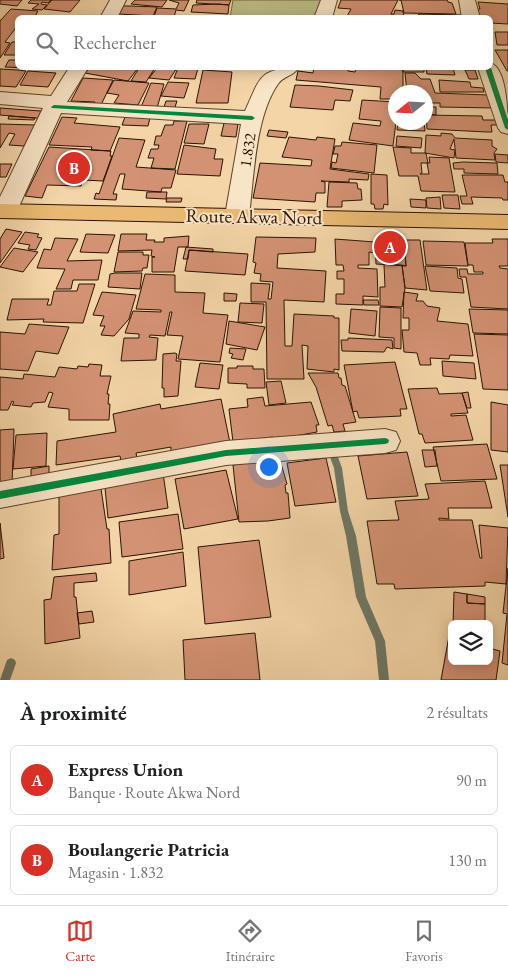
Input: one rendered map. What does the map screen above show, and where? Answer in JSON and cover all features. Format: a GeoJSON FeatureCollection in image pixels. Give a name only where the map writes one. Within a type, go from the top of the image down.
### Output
{"type":"FeatureCollection","features":[{"type":"Feature","properties":{"kind":"main road","name":"Route Akwa Nord"},"geometry":{"type":"LineString","coordinates":[[2,211],[508,222]]}},
{"type":"Feature","properties":{"kind":"street"},"geometry":{"type":"LineString","coordinates":[[110,15],[118,0]]}},
{"type":"Feature","properties":{"kind":"street"},"geometry":{"type":"LineString","coordinates":[[325,15],[329,0]]}},
{"type":"Feature","properties":{"kind":"street"},"geometry":{"type":"LineString","coordinates":[[467,0],[470,15]]}},
{"type":"Feature","properties":{"kind":"street"},"geometry":{"type":"LineString","coordinates":[[2,211],[55,105],[77,70]]}},
{"type":"Feature","properties":{"kind":"street","name":"1.832"},"geometry":{"type":"LineString","coordinates":[[237,216],[252,118],[270,79],[286,70]]}},
{"type":"Feature","properties":{"kind":"street"},"geometry":{"type":"LineString","coordinates":[[489,70],[508,128]]}},
{"type":"Feature","properties":{"kind":"street"},"geometry":{"type":"LineString","coordinates":[[0,98],[55,105],[252,118]]}},
{"type":"Feature","properties":{"kind":"street"},"geometry":{"type":"LineString","coordinates":[[0,495],[226,453],[385,441]]}},
{"type":"Feature","properties":{"kind":"green space"},"geometry":{"type":"Polygon","coordinates":[[[233,0],[323,0],[318,15],[230,15],[233,0]]]}},
{"type":"Feature","properties":{"kind":"building"},"geometry":{"type":"Polygon","coordinates":[[[0,0],[22,0],[17,6],[0,4],[0,0]]]}},
{"type":"Feature","properties":{"kind":"building"},"geometry":{"type":"Polygon","coordinates":[[[31,0],[51,0],[48,3],[42,2],[41,4],[47,5],[42,10],[32,9],[39,4],[28,3],[31,0]]]}},
{"type":"Feature","properties":{"kind":"building"},"geometry":{"type":"Polygon","coordinates":[[[52,0],[80,0],[70,12],[44,9],[52,0]]]}},
{"type":"Feature","properties":{"kind":"building"},"geometry":{"type":"Polygon","coordinates":[[[135,0],[167,0],[162,7],[131,4],[135,0]]]}},
{"type":"Feature","properties":{"kind":"building"},"geometry":{"type":"Polygon","coordinates":[[[169,0],[189,0],[184,11],[176,10],[175,15],[155,15],[157,8],[176,9],[179,3],[169,0]]]}},
{"type":"Feature","properties":{"kind":"building"},"geometry":{"type":"Polygon","coordinates":[[[197,0],[231,0],[229,5],[196,3],[197,0]]]}},
{"type":"Feature","properties":{"kind":"building"},"geometry":{"type":"Polygon","coordinates":[[[341,0],[398,0],[391,14],[394,14],[395,10],[403,11],[404,15],[348,15],[351,9],[338,8],[341,0]]]}},
{"type":"Feature","properties":{"kind":"building"},"geometry":{"type":"Polygon","coordinates":[[[401,0],[447,0],[452,3],[456,14],[404,13],[401,0]]]}},
{"type":"Feature","properties":{"kind":"building"},"geometry":{"type":"Polygon","coordinates":[[[478,2],[508,4],[508,24],[493,23],[493,15],[478,15],[477,9],[480,9],[478,2]]]}},
{"type":"Feature","properties":{"kind":"building"},"geometry":{"type":"Polygon","coordinates":[[[193,5],[229,5],[228,14],[191,12],[193,5]]]}},
{"type":"Feature","properties":{"kind":"building"},"geometry":{"type":"Polygon","coordinates":[[[123,6],[157,7],[153,15],[119,14],[123,6]]]}},
{"type":"Feature","properties":{"kind":"building"},"geometry":{"type":"Polygon","coordinates":[[[11,9],[38,11],[36,15],[15,15],[15,29],[5,42],[10,43],[0,58],[0,21],[11,9]]]}},
{"type":"Feature","properties":{"kind":"building"},"geometry":{"type":"Polygon","coordinates":[[[419,14],[461,15],[418,15],[419,14]]]}},
{"type":"Feature","properties":{"kind":"building"},"geometry":{"type":"Polygon","coordinates":[[[495,32],[508,32],[508,45],[497,45],[495,32]]]}},
{"type":"Feature","properties":{"kind":"building"},"geometry":{"type":"Polygon","coordinates":[[[12,42],[15,42],[15,55],[4,55],[12,42]]]}},
{"type":"Feature","properties":{"kind":"building"},"geometry":{"type":"Polygon","coordinates":[[[495,50],[508,50],[508,71],[507,71],[495,50]]]}},
{"type":"Feature","properties":{"kind":"building"},"geometry":{"type":"Polygon","coordinates":[[[9,60],[15,60],[15,68],[5,67],[9,60]]]}},
{"type":"Feature","properties":{"kind":"building"},"geometry":{"type":"Polygon","coordinates":[[[0,69],[26,71],[16,87],[0,86],[0,69]]]}},
{"type":"Feature","properties":{"kind":"building"},"geometry":{"type":"Polygon","coordinates":[[[88,70],[136,70],[128,81],[85,73],[88,70]]]}},
{"type":"Feature","properties":{"kind":"building"},"geometry":{"type":"Polygon","coordinates":[[[138,70],[154,70],[146,82],[131,81],[138,70]]]}},
{"type":"Feature","properties":{"kind":"building"},"geometry":{"type":"Polygon","coordinates":[[[155,70],[176,70],[169,80],[149,78],[155,70]]]}},
{"type":"Feature","properties":{"kind":"building"},"geometry":{"type":"Polygon","coordinates":[[[177,70],[197,70],[195,79],[174,78],[177,70]]]}},
{"type":"Feature","properties":{"kind":"building"},"geometry":{"type":"Polygon","coordinates":[[[203,70],[232,72],[228,103],[196,103],[203,70]]]}},
{"type":"Feature","properties":{"kind":"building"},"geometry":{"type":"Polygon","coordinates":[[[314,70],[348,70],[355,72],[356,70],[403,70],[403,85],[388,85],[388,99],[380,99],[381,87],[296,80],[298,71],[313,73],[314,70]]]}},
{"type":"Feature","properties":{"kind":"building"},"geometry":{"type":"Polygon","coordinates":[[[403,70],[424,70],[424,72],[403,72],[403,70]]]}},
{"type":"Feature","properties":{"kind":"building"},"geometry":{"type":"Polygon","coordinates":[[[426,70],[454,70],[455,75],[427,74],[426,70]]]}},
{"type":"Feature","properties":{"kind":"building"},"geometry":{"type":"Polygon","coordinates":[[[465,70],[475,70],[478,79],[469,79],[465,70]]]}},
{"type":"Feature","properties":{"kind":"building"},"geometry":{"type":"Polygon","coordinates":[[[28,71],[56,73],[48,87],[20,85],[28,71]]]}},
{"type":"Feature","properties":{"kind":"building"},"geometry":{"type":"Polygon","coordinates":[[[405,73],[415,73],[421,79],[430,79],[432,85],[406,85],[405,73]]]}},
{"type":"Feature","properties":{"kind":"building"},"geometry":{"type":"Polygon","coordinates":[[[83,78],[113,80],[100,107],[93,107],[95,102],[71,101],[83,78]]]}},
{"type":"Feature","properties":{"kind":"building"},"geometry":{"type":"Polygon","coordinates":[[[114,80],[149,83],[138,105],[114,103],[119,95],[107,93],[114,80]]]}},
{"type":"Feature","properties":{"kind":"building"},"geometry":{"type":"Polygon","coordinates":[[[439,80],[470,82],[471,87],[483,88],[484,92],[440,92],[439,80]]]}},
{"type":"Feature","properties":{"kind":"building"},"geometry":{"type":"Polygon","coordinates":[[[168,82],[189,83],[184,98],[161,96],[168,82]]]}},
{"type":"Feature","properties":{"kind":"building"},"geometry":{"type":"Polygon","coordinates":[[[151,83],[164,84],[157,108],[141,107],[151,83]]]}},
{"type":"Feature","properties":{"kind":"building"},"geometry":{"type":"Polygon","coordinates":[[[295,85],[353,90],[350,101],[335,100],[333,110],[290,107],[295,85]]]}},
{"type":"Feature","properties":{"kind":"building"},"geometry":{"type":"Polygon","coordinates":[[[433,87],[435,93],[489,95],[495,108],[440,107],[440,103],[433,103],[433,87]]]}},
{"type":"Feature","properties":{"kind":"building"},"geometry":{"type":"Polygon","coordinates":[[[362,100],[388,102],[388,130],[395,130],[393,146],[349,140],[353,123],[380,126],[381,121],[359,119],[362,100]]]}},
{"type":"Feature","properties":{"kind":"building"},"geometry":{"type":"Polygon","coordinates":[[[166,101],[177,101],[174,110],[163,110],[166,101]]]}},
{"type":"Feature","properties":{"kind":"building"},"geometry":{"type":"Polygon","coordinates":[[[433,107],[436,107],[436,115],[433,115],[433,107]]]}},
{"type":"Feature","properties":{"kind":"building"},"geometry":{"type":"Polygon","coordinates":[[[0,108],[41,111],[38,118],[35,118],[0,115],[0,108]]]}},
{"type":"Feature","properties":{"kind":"building"},"geometry":{"type":"Polygon","coordinates":[[[433,115],[482,116],[483,120],[495,120],[497,125],[491,125],[492,132],[433,129],[433,115]]]}},
{"type":"Feature","properties":{"kind":"building"},"geometry":{"type":"Polygon","coordinates":[[[9,116],[35,118],[34,120],[8,119],[9,116]]]}},
{"type":"Feature","properties":{"kind":"building"},"geometry":{"type":"Polygon","coordinates":[[[62,117],[77,118],[74,123],[120,127],[110,151],[91,150],[92,147],[49,145],[62,117]]]}},
{"type":"Feature","properties":{"kind":"building"},"geometry":{"type":"Polygon","coordinates":[[[125,117],[150,118],[148,126],[122,125],[125,117]]]}},
{"type":"Feature","properties":{"kind":"building"},"geometry":{"type":"Polygon","coordinates":[[[174,121],[187,121],[175,169],[151,168],[154,158],[148,158],[151,149],[158,149],[159,145],[154,145],[156,136],[161,136],[165,125],[173,125],[174,121]]]}},
{"type":"Feature","properties":{"kind":"building"},"geometry":{"type":"Polygon","coordinates":[[[224,123],[238,124],[236,137],[221,136],[224,123]]]}},
{"type":"Feature","properties":{"kind":"building"},"geometry":{"type":"Polygon","coordinates":[[[0,124],[35,125],[24,146],[9,145],[15,134],[9,133],[0,148],[0,124]]]}},
{"type":"Feature","properties":{"kind":"building"},"geometry":{"type":"Polygon","coordinates":[[[189,124],[209,124],[204,144],[184,143],[189,124]]]}},
{"type":"Feature","properties":{"kind":"building"},"geometry":{"type":"Polygon","coordinates":[[[269,130],[288,132],[286,138],[267,136],[269,130]]]}},
{"type":"Feature","properties":{"kind":"building"},"geometry":{"type":"Polygon","coordinates":[[[441,133],[452,134],[455,138],[492,140],[492,146],[497,149],[494,153],[495,160],[456,158],[454,139],[450,149],[455,150],[454,158],[425,153],[426,135],[441,136],[441,133]]]}},
{"type":"Feature","properties":{"kind":"building"},"geometry":{"type":"Polygon","coordinates":[[[397,136],[422,138],[421,148],[396,146],[397,136]]]}},
{"type":"Feature","properties":{"kind":"building"},"geometry":{"type":"Polygon","coordinates":[[[289,137],[316,140],[317,137],[335,139],[330,169],[369,174],[368,180],[349,179],[349,182],[321,181],[325,182],[325,193],[316,193],[315,202],[253,198],[260,163],[311,166],[312,160],[282,157],[289,137]]]}},
{"type":"Feature","properties":{"kind":"building"},"geometry":{"type":"Polygon","coordinates":[[[119,138],[145,140],[136,167],[176,170],[171,188],[162,188],[161,192],[122,189],[125,174],[120,174],[113,194],[117,194],[116,200],[94,199],[96,193],[99,194],[119,138]]]}},
{"type":"Feature","properties":{"kind":"building"},"geometry":{"type":"Polygon","coordinates":[[[342,142],[377,145],[374,173],[331,168],[332,162],[336,163],[338,154],[333,154],[335,146],[341,146],[342,142]]]}},
{"type":"Feature","properties":{"kind":"building"},"geometry":{"type":"Polygon","coordinates":[[[184,145],[216,149],[214,159],[223,159],[220,176],[177,174],[184,145]]]}},
{"type":"Feature","properties":{"kind":"building"},"geometry":{"type":"Polygon","coordinates":[[[49,147],[111,151],[110,156],[112,156],[103,181],[83,180],[81,186],[47,185],[42,198],[25,196],[49,147]]]}},
{"type":"Feature","properties":{"kind":"building"},"geometry":{"type":"Polygon","coordinates":[[[393,147],[411,148],[411,153],[426,153],[428,163],[430,163],[429,157],[449,158],[455,192],[421,191],[418,176],[399,176],[393,147]],[[421,163],[422,173],[420,174],[429,174],[427,163],[421,163]]]}},
{"type":"Feature","properties":{"kind":"building"},"geometry":{"type":"Polygon","coordinates":[[[495,154],[508,155],[508,163],[496,162],[495,154]]]}},
{"type":"Feature","properties":{"kind":"building"},"geometry":{"type":"Polygon","coordinates":[[[453,163],[497,163],[498,174],[464,173],[464,169],[454,169],[453,163]]]}},
{"type":"Feature","properties":{"kind":"building"},"geometry":{"type":"Polygon","coordinates":[[[0,164],[12,164],[6,177],[0,177],[0,164]]]}},
{"type":"Feature","properties":{"kind":"building"},"geometry":{"type":"Polygon","coordinates":[[[371,174],[387,175],[388,205],[384,204],[383,209],[375,209],[374,204],[371,204],[371,174]]]}},
{"type":"Feature","properties":{"kind":"building"},"geometry":{"type":"Polygon","coordinates":[[[462,175],[503,175],[505,182],[508,182],[508,200],[503,200],[502,198],[471,197],[473,204],[462,204],[460,196],[467,196],[462,175]]]}},
{"type":"Feature","properties":{"kind":"building"},"geometry":{"type":"Polygon","coordinates":[[[329,182],[357,183],[358,189],[361,189],[362,200],[342,201],[342,207],[327,207],[329,182]]]}},
{"type":"Feature","properties":{"kind":"building"},"geometry":{"type":"Polygon","coordinates":[[[147,192],[167,192],[166,199],[146,198],[147,192]]]}},
{"type":"Feature","properties":{"kind":"building"},"geometry":{"type":"Polygon","coordinates":[[[442,195],[458,195],[460,209],[444,208],[442,195]]]}},
{"type":"Feature","properties":{"kind":"building"},"geometry":{"type":"Polygon","coordinates":[[[440,197],[441,209],[427,208],[426,198],[440,197]]]}},
{"type":"Feature","properties":{"kind":"building"},"geometry":{"type":"Polygon","coordinates":[[[167,198],[182,198],[181,202],[166,202],[167,198]]]}},
{"type":"Feature","properties":{"kind":"building"},"geometry":{"type":"Polygon","coordinates":[[[410,199],[426,200],[426,208],[411,207],[410,199]]]}},
{"type":"Feature","properties":{"kind":"building"},"geometry":{"type":"Polygon","coordinates":[[[6,229],[22,232],[0,263],[0,239],[6,229]]]}},
{"type":"Feature","properties":{"kind":"building"},"geometry":{"type":"Polygon","coordinates":[[[25,232],[39,234],[37,237],[42,238],[36,250],[28,249],[30,245],[18,243],[25,232]]]}},
{"type":"Feature","properties":{"kind":"building"},"geometry":{"type":"Polygon","coordinates":[[[86,234],[115,235],[108,253],[80,252],[86,234]]]}},
{"type":"Feature","properties":{"kind":"building"},"geometry":{"type":"Polygon","coordinates":[[[121,234],[147,234],[146,240],[155,240],[154,242],[164,242],[164,238],[189,236],[188,247],[178,247],[174,272],[152,272],[152,257],[155,257],[151,256],[152,250],[118,251],[121,234]]]}},
{"type":"Feature","properties":{"kind":"building"},"geometry":{"type":"Polygon","coordinates":[[[256,237],[316,238],[315,252],[278,254],[277,268],[326,271],[324,302],[284,300],[285,346],[292,346],[294,314],[334,316],[334,318],[339,318],[339,370],[334,369],[334,372],[307,369],[308,346],[302,345],[304,379],[267,379],[266,302],[251,302],[251,283],[270,284],[268,299],[271,299],[273,282],[260,281],[261,274],[254,273],[256,263],[253,262],[256,237]]]}},
{"type":"Feature","properties":{"kind":"building"},"geometry":{"type":"Polygon","coordinates":[[[55,238],[78,239],[67,261],[102,260],[98,280],[73,280],[71,289],[56,289],[65,269],[37,268],[44,249],[51,250],[55,238]]]}},
{"type":"Feature","properties":{"kind":"building"},"geometry":{"type":"Polygon","coordinates":[[[335,239],[375,242],[376,253],[369,252],[369,265],[358,265],[358,268],[377,269],[378,297],[363,296],[363,305],[336,304],[336,294],[344,294],[344,279],[337,279],[337,271],[344,271],[343,265],[336,265],[335,239]]]}},
{"type":"Feature","properties":{"kind":"building"},"geometry":{"type":"Polygon","coordinates":[[[375,239],[404,240],[406,266],[376,264],[375,239]]]}},
{"type":"Feature","properties":{"kind":"building"},"geometry":{"type":"Polygon","coordinates":[[[492,239],[508,239],[508,266],[499,266],[500,268],[508,269],[508,309],[471,307],[466,277],[460,277],[459,269],[467,269],[468,274],[483,274],[483,272],[474,272],[473,265],[468,265],[465,243],[493,243],[492,239]]]}},
{"type":"Feature","properties":{"kind":"building"},"geometry":{"type":"Polygon","coordinates":[[[404,240],[420,240],[427,290],[405,288],[402,265],[406,266],[404,240]]]}},
{"type":"Feature","properties":{"kind":"building"},"geometry":{"type":"Polygon","coordinates":[[[423,241],[464,242],[468,266],[426,265],[423,241]]]}},
{"type":"Feature","properties":{"kind":"building"},"geometry":{"type":"Polygon","coordinates":[[[186,247],[213,249],[213,252],[189,250],[188,259],[183,259],[186,247]]]}},
{"type":"Feature","properties":{"kind":"building"},"geometry":{"type":"Polygon","coordinates":[[[14,248],[38,252],[23,272],[0,267],[14,248]]]}},
{"type":"Feature","properties":{"kind":"building"},"geometry":{"type":"Polygon","coordinates":[[[189,250],[248,254],[245,275],[185,271],[189,250]]]}},
{"type":"Feature","properties":{"kind":"building"},"geometry":{"type":"Polygon","coordinates":[[[118,252],[143,252],[143,255],[149,255],[147,268],[143,268],[142,271],[114,272],[118,252]]]}},
{"type":"Feature","properties":{"kind":"building"},"geometry":{"type":"Polygon","coordinates":[[[384,264],[402,265],[405,288],[402,307],[380,306],[380,287],[385,287],[384,264]]]}},
{"type":"Feature","properties":{"kind":"building"},"geometry":{"type":"Polygon","coordinates":[[[425,266],[457,268],[458,278],[462,279],[464,293],[430,291],[425,266]]]}},
{"type":"Feature","properties":{"kind":"building"},"geometry":{"type":"Polygon","coordinates":[[[142,273],[140,289],[108,287],[110,274],[142,273]]]}},
{"type":"Feature","properties":{"kind":"building"},"geometry":{"type":"Polygon","coordinates":[[[145,274],[175,275],[175,292],[205,293],[203,313],[228,315],[220,362],[178,359],[183,336],[167,335],[172,312],[170,312],[165,336],[150,335],[149,337],[158,338],[156,360],[121,361],[124,338],[139,338],[139,334],[125,333],[133,311],[161,312],[161,310],[136,309],[145,274]]]}},
{"type":"Feature","properties":{"kind":"building"},"geometry":{"type":"Polygon","coordinates":[[[79,284],[95,284],[83,323],[43,322],[44,319],[7,320],[12,299],[49,299],[47,305],[51,305],[54,291],[77,291],[79,284]]]}},
{"type":"Feature","properties":{"kind":"building"},"geometry":{"type":"Polygon","coordinates":[[[102,292],[136,295],[129,319],[114,336],[101,335],[105,326],[100,326],[104,316],[93,315],[102,292]]]}},
{"type":"Feature","properties":{"kind":"building"},"geometry":{"type":"Polygon","coordinates":[[[404,292],[418,294],[416,301],[423,301],[427,306],[440,308],[437,321],[468,324],[473,356],[450,355],[449,359],[430,358],[431,365],[420,365],[417,353],[404,352],[402,330],[409,330],[409,318],[403,318],[404,292]]]}},
{"type":"Feature","properties":{"kind":"building"},"geometry":{"type":"Polygon","coordinates":[[[224,293],[237,294],[236,301],[224,301],[224,293]]]}},
{"type":"Feature","properties":{"kind":"building"},"geometry":{"type":"Polygon","coordinates":[[[363,300],[378,300],[379,305],[364,305],[363,300]]]}},
{"type":"Feature","properties":{"kind":"building"},"geometry":{"type":"Polygon","coordinates":[[[240,303],[264,304],[262,323],[238,322],[240,303]]]}},
{"type":"Feature","properties":{"kind":"building"},"geometry":{"type":"Polygon","coordinates":[[[380,307],[401,308],[401,349],[394,348],[394,338],[379,337],[380,307]]]}},
{"type":"Feature","properties":{"kind":"building"},"geometry":{"type":"Polygon","coordinates":[[[351,309],[377,311],[375,336],[349,333],[351,309]]]}},
{"type":"Feature","properties":{"kind":"building"},"geometry":{"type":"Polygon","coordinates":[[[469,309],[508,310],[508,334],[473,333],[469,309]]]}},
{"type":"Feature","properties":{"kind":"building"},"geometry":{"type":"Polygon","coordinates":[[[229,321],[265,327],[257,350],[226,344],[229,321]]]}},
{"type":"Feature","properties":{"kind":"building"},"geometry":{"type":"Polygon","coordinates":[[[29,324],[69,327],[58,354],[36,351],[28,371],[0,369],[0,332],[25,334],[29,324]]]}},
{"type":"Feature","properties":{"kind":"building"},"geometry":{"type":"Polygon","coordinates":[[[474,334],[508,335],[508,390],[483,389],[474,334]]]}},
{"type":"Feature","properties":{"kind":"building"},"geometry":{"type":"Polygon","coordinates":[[[348,338],[392,340],[393,349],[387,347],[384,352],[342,351],[341,340],[348,340],[348,338]]]}},
{"type":"Feature","properties":{"kind":"building"},"geometry":{"type":"Polygon","coordinates":[[[230,348],[246,349],[243,360],[231,358],[233,354],[229,353],[230,348]]]}},
{"type":"Feature","properties":{"kind":"building"},"geometry":{"type":"Polygon","coordinates":[[[163,354],[177,354],[176,361],[181,361],[178,396],[164,397],[164,388],[162,388],[163,354]]]}},
{"type":"Feature","properties":{"kind":"building"},"geometry":{"type":"Polygon","coordinates":[[[442,361],[474,363],[476,379],[443,376],[442,361]]]}},
{"type":"Feature","properties":{"kind":"building"},"geometry":{"type":"Polygon","coordinates":[[[395,362],[407,409],[400,409],[401,416],[359,418],[357,411],[353,412],[344,365],[395,362]]]}},
{"type":"Feature","properties":{"kind":"building"},"geometry":{"type":"Polygon","coordinates":[[[200,363],[223,365],[219,389],[195,387],[200,363]]]}},
{"type":"Feature","properties":{"kind":"building"},"geometry":{"type":"Polygon","coordinates":[[[89,364],[102,365],[100,376],[111,376],[107,394],[109,394],[108,404],[110,404],[109,420],[69,420],[69,409],[48,407],[53,393],[49,392],[45,402],[33,403],[31,407],[12,405],[14,402],[12,401],[8,410],[0,410],[0,377],[23,379],[24,374],[55,377],[59,367],[77,369],[78,366],[88,367],[89,364]]]}},
{"type":"Feature","properties":{"kind":"building"},"geometry":{"type":"Polygon","coordinates":[[[237,366],[253,366],[253,369],[264,369],[265,388],[247,388],[247,384],[228,383],[228,368],[237,368],[237,366]]]}},
{"type":"Feature","properties":{"kind":"building"},"geometry":{"type":"Polygon","coordinates":[[[308,373],[338,373],[342,385],[345,386],[356,422],[343,424],[345,431],[334,432],[332,425],[328,426],[316,387],[308,373]]]}},
{"type":"Feature","properties":{"kind":"building"},"geometry":{"type":"Polygon","coordinates":[[[281,381],[286,403],[269,405],[266,382],[281,381]]]}},
{"type":"Feature","properties":{"kind":"building"},"geometry":{"type":"Polygon","coordinates":[[[437,388],[439,394],[462,393],[468,413],[451,414],[451,416],[466,415],[473,440],[425,443],[422,434],[419,434],[408,389],[437,388]]]}},
{"type":"Feature","properties":{"kind":"building"},"geometry":{"type":"Polygon","coordinates":[[[468,392],[471,408],[467,408],[462,393],[468,392]]]}},
{"type":"Feature","properties":{"kind":"building"},"geometry":{"type":"Polygon","coordinates":[[[263,397],[265,406],[311,402],[319,425],[316,425],[317,432],[295,436],[277,447],[273,437],[233,442],[229,409],[248,407],[247,399],[263,397]]]}},
{"type":"Feature","properties":{"kind":"building"},"geometry":{"type":"Polygon","coordinates":[[[221,399],[230,443],[171,452],[171,447],[136,453],[138,463],[122,466],[120,456],[56,465],[57,441],[116,432],[113,414],[160,404],[161,409],[221,399]]]}},
{"type":"Feature","properties":{"kind":"building"},"geometry":{"type":"Polygon","coordinates":[[[491,402],[508,405],[508,452],[491,450],[491,402]]]}},
{"type":"Feature","properties":{"kind":"building"},"geometry":{"type":"Polygon","coordinates":[[[14,429],[12,485],[0,486],[0,430],[14,429]]]}},
{"type":"Feature","properties":{"kind":"building"},"geometry":{"type":"Polygon","coordinates":[[[47,433],[46,466],[13,469],[16,435],[47,433]]]}},
{"type":"Feature","properties":{"kind":"building"},"geometry":{"type":"Polygon","coordinates":[[[487,444],[497,479],[441,481],[433,447],[487,444]]]}},
{"type":"Feature","properties":{"kind":"building"},"geometry":{"type":"Polygon","coordinates":[[[422,450],[435,450],[437,466],[425,467],[422,450]]]}},
{"type":"Feature","properties":{"kind":"building"},"geometry":{"type":"Polygon","coordinates":[[[407,452],[418,496],[367,499],[358,456],[407,452]]]}},
{"type":"Feature","properties":{"kind":"building"},"geometry":{"type":"Polygon","coordinates":[[[326,458],[336,502],[295,506],[287,463],[326,458]]]}},
{"type":"Feature","properties":{"kind":"building"},"geometry":{"type":"Polygon","coordinates":[[[280,460],[287,484],[285,485],[286,493],[288,493],[290,518],[239,522],[233,465],[242,464],[241,461],[280,460]]]}},
{"type":"Feature","properties":{"kind":"building"},"geometry":{"type":"Polygon","coordinates":[[[500,465],[508,465],[508,517],[500,465]]]}},
{"type":"Feature","properties":{"kind":"building"},"geometry":{"type":"Polygon","coordinates":[[[49,466],[49,477],[31,479],[31,469],[49,466]]]}},
{"type":"Feature","properties":{"kind":"building"},"geometry":{"type":"Polygon","coordinates":[[[226,470],[238,519],[184,529],[175,479],[226,470]]]}},
{"type":"Feature","properties":{"kind":"building"},"geometry":{"type":"Polygon","coordinates":[[[163,473],[168,508],[108,518],[104,478],[163,473]]]}},
{"type":"Feature","properties":{"kind":"building"},"geometry":{"type":"Polygon","coordinates":[[[485,481],[492,508],[448,508],[449,519],[439,518],[439,520],[472,520],[480,558],[482,558],[479,525],[508,528],[506,584],[485,582],[485,586],[395,589],[394,584],[377,584],[367,521],[399,520],[395,501],[429,499],[425,484],[485,481]]]}},
{"type":"Feature","properties":{"kind":"building"},"geometry":{"type":"Polygon","coordinates":[[[100,482],[107,529],[109,529],[111,563],[52,570],[54,535],[59,534],[59,488],[100,482]]]}},
{"type":"Feature","properties":{"kind":"building"},"geometry":{"type":"Polygon","coordinates":[[[178,514],[183,549],[122,557],[119,522],[178,514]]]}},
{"type":"Feature","properties":{"kind":"building"},"geometry":{"type":"Polygon","coordinates":[[[0,523],[4,558],[0,559],[0,523]]]}},
{"type":"Feature","properties":{"kind":"building"},"geometry":{"type":"Polygon","coordinates":[[[259,540],[271,617],[205,624],[198,547],[259,540]]]}},
{"type":"Feature","properties":{"kind":"building"},"geometry":{"type":"Polygon","coordinates":[[[183,552],[186,586],[129,595],[129,561],[183,552]]]}},
{"type":"Feature","properties":{"kind":"building"},"geometry":{"type":"Polygon","coordinates":[[[508,568],[508,665],[502,663],[507,614],[503,613],[508,568]]]}},
{"type":"Feature","properties":{"kind":"building"},"geometry":{"type":"Polygon","coordinates":[[[96,573],[97,581],[74,583],[74,597],[76,597],[80,638],[45,644],[44,600],[51,599],[54,577],[96,573]]]}},
{"type":"Feature","properties":{"kind":"building"},"geometry":{"type":"Polygon","coordinates":[[[454,592],[467,594],[467,603],[485,604],[485,620],[453,620],[454,592]]]}},
{"type":"Feature","properties":{"kind":"building"},"geometry":{"type":"Polygon","coordinates":[[[467,594],[485,597],[485,604],[467,603],[467,594]]]}},
{"type":"Feature","properties":{"kind":"building"},"geometry":{"type":"Polygon","coordinates":[[[92,611],[94,622],[79,624],[77,613],[92,611]]]}},
{"type":"Feature","properties":{"kind":"building"},"geometry":{"type":"Polygon","coordinates":[[[255,633],[260,680],[185,680],[183,640],[255,633]]]}},
{"type":"Feature","properties":{"kind":"building"},"geometry":{"type":"Polygon","coordinates":[[[448,642],[448,665],[493,665],[493,649],[500,651],[496,680],[441,680],[448,642]]]}},
{"type":"Feature","properties":{"kind":"waterway"},"geometry":{"type":"LineString","coordinates":[[331,449],[338,468],[344,511],[351,536],[361,597],[380,641],[384,680]]}},
{"type":"Feature","properties":{"kind":"waterway"},"geometry":{"type":"LineString","coordinates":[[5,680],[11,663]]}},
{"type":"Feature","properties":{"kind":"cycle path"},"geometry":{"type":"LineString","coordinates":[[489,70],[508,128]]}},
{"type":"Feature","properties":{"kind":"cycle path"},"geometry":{"type":"LineString","coordinates":[[54,107],[252,118]]}},
{"type":"Feature","properties":{"kind":"cycle path"},"geometry":{"type":"LineString","coordinates":[[0,495],[226,453],[385,441]]}},
{"type":"Feature","properties":{"kind":"place","name":"Boulangerie Patricia"},"geometry":{"type":"Point","coordinates":[74,168]}},
{"type":"Feature","properties":{"kind":"place","name":"Express Union"},"geometry":{"type":"Point","coordinates":[390,247]}}]}
